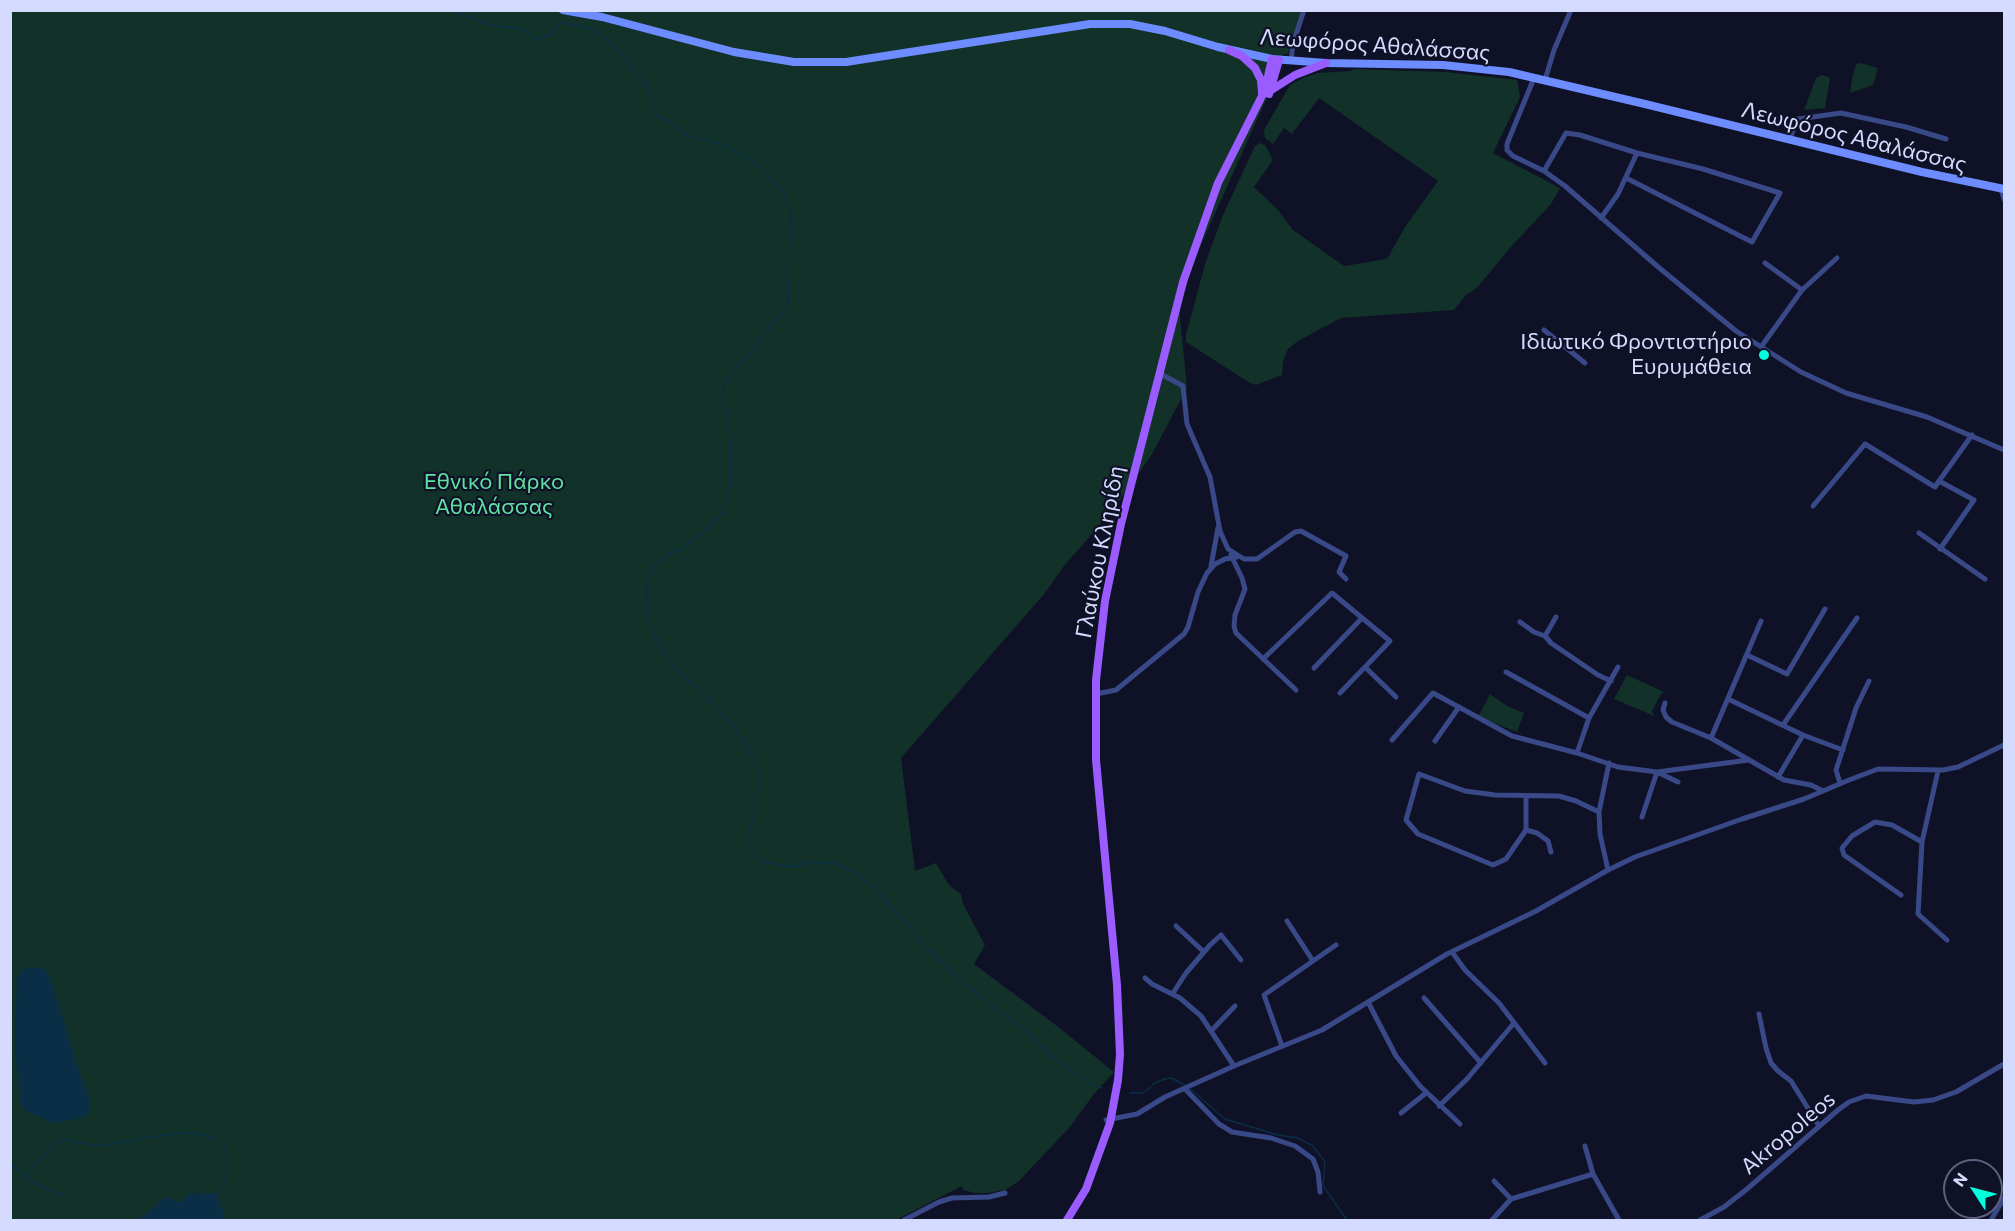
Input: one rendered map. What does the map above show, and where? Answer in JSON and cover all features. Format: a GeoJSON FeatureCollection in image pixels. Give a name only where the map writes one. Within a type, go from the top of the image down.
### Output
{"type":"FeatureCollection","features":[{"type":"Feature","properties":{"kind":"main road","name":"Λεωφόρος Αθαλάσσας"},"geometry":{"type":"LineString","coordinates":[[563,10],[602,17],[734,52],[794,62],[846,62],[1090,24],[1130,24],[1165,31],[1229,50],[1276,59],[1326,63],[1443,65],[1545,80],[2002,189]]}},
{"type":"Feature","properties":{"kind":"main road"},"geometry":{"type":"LineString","coordinates":[[1229,50],[1248,60],[1257,72],[1265,97],[1283,81],[1326,63]]}},
{"type":"Feature","properties":{"kind":"main road","name":"Γλαύκου Κληρίδη"},"geometry":{"type":"LineString","coordinates":[[1066,1221],[1109,1119],[1119,1029],[1096,760],[1096,694],[1101,626],[1111,568],[1183,282],[1212,200],[1265,97],[1276,59]]}},
{"type":"Feature","properties":{"kind":"street"},"geometry":{"type":"LineString","coordinates":[[1291,61],[1293,44],[1304,10]]}},
{"type":"Feature","properties":{"kind":"street"},"geometry":{"type":"LineString","coordinates":[[1545,80],[1554,50],[1571,10]]}},
{"type":"Feature","properties":{"kind":"street"},"geometry":{"type":"LineString","coordinates":[[1534,78],[1507,144],[1507,150],[1513,156],[1544,171],[1565,186],[1736,331],[1801,372],[1846,393],[1927,417],[2004,450]]}},
{"type":"Feature","properties":{"kind":"street"},"geometry":{"type":"LineString","coordinates":[[1789,140],[1798,119],[1841,113],[1906,127],[1946,139]]}},
{"type":"Feature","properties":{"kind":"street"},"geometry":{"type":"LineString","coordinates":[[1544,171],[1566,133],[1703,169],[1780,193],[1752,242],[1626,178]]}},
{"type":"Feature","properties":{"kind":"street"},"geometry":{"type":"LineString","coordinates":[[1601,218],[1618,194],[1637,153]]}},
{"type":"Feature","properties":{"kind":"street"},"geometry":{"type":"LineString","coordinates":[[2002,189],[2004,199]]}},
{"type":"Feature","properties":{"kind":"street"},"geometry":{"type":"LineString","coordinates":[[1761,347],[1802,290],[1837,258]]}},
{"type":"Feature","properties":{"kind":"street"},"geometry":{"type":"LineString","coordinates":[[1765,263],[1802,290]]}},
{"type":"Feature","properties":{"kind":"street"},"geometry":{"type":"LineString","coordinates":[[1544,330],[1585,363]]}},
{"type":"Feature","properties":{"kind":"street"},"geometry":{"type":"LineString","coordinates":[[1159,372],[1183,386],[1187,424],[1210,477],[1222,537],[1228,549],[1236,557],[1245,589],[1234,615],[1236,633],[1296,690]]}},
{"type":"Feature","properties":{"kind":"street"},"geometry":{"type":"LineString","coordinates":[[1813,507],[1865,444],[1935,487],[1972,435]]}},
{"type":"Feature","properties":{"kind":"street"},"geometry":{"type":"LineString","coordinates":[[1939,481],[1974,500],[1940,549]]}},
{"type":"Feature","properties":{"kind":"street"},"geometry":{"type":"LineString","coordinates":[[1096,694],[1116,690],[1184,634],[1198,592],[1211,568],[1218,524]]}},
{"type":"Feature","properties":{"kind":"street"},"geometry":{"type":"LineString","coordinates":[[1211,568],[1225,559],[1236,557],[1257,559],[1295,532],[1301,531],[1346,556],[1339,572],[1346,579]]}},
{"type":"Feature","properties":{"kind":"street"},"geometry":{"type":"LineString","coordinates":[[1919,533],[1985,579]]}},
{"type":"Feature","properties":{"kind":"street"},"geometry":{"type":"LineString","coordinates":[[1263,659],[1332,592],[1390,641],[1340,693]]}},
{"type":"Feature","properties":{"kind":"street"},"geometry":{"type":"LineString","coordinates":[[1747,655],[1787,674],[1825,609]]}},
{"type":"Feature","properties":{"kind":"street"},"geometry":{"type":"LineString","coordinates":[[1545,636],[1556,617]]}},
{"type":"Feature","properties":{"kind":"street"},"geometry":{"type":"LineString","coordinates":[[1314,668],[1362,618]]}},
{"type":"Feature","properties":{"kind":"street"},"geometry":{"type":"LineString","coordinates":[[1783,725],[1857,618]]}},
{"type":"Feature","properties":{"kind":"street"},"geometry":{"type":"LineString","coordinates":[[1711,738],[1761,621]]}},
{"type":"Feature","properties":{"kind":"street"},"geometry":{"type":"LineString","coordinates":[[1520,622],[1534,632],[1545,636],[1555,647],[1598,675],[1611,681]]}},
{"type":"Feature","properties":{"kind":"street"},"geometry":{"type":"LineString","coordinates":[[1365,667],[1396,697]]}},
{"type":"Feature","properties":{"kind":"street"},"geometry":{"type":"LineString","coordinates":[[1576,753],[1589,718],[1618,668]]}},
{"type":"Feature","properties":{"kind":"street"},"geometry":{"type":"LineString","coordinates":[[1506,672],[1589,718]]}},
{"type":"Feature","properties":{"kind":"street"},"geometry":{"type":"LineString","coordinates":[[1840,783],[1836,770],[1856,708],[1869,681]]}},
{"type":"Feature","properties":{"kind":"street"},"geometry":{"type":"LineString","coordinates":[[1392,740],[1433,693],[1512,736],[1618,767],[1657,772],[1750,760]]}},
{"type":"Feature","properties":{"kind":"street"},"geometry":{"type":"LineString","coordinates":[[1728,699],[1803,735],[1843,750]]}},
{"type":"Feature","properties":{"kind":"street"},"geometry":{"type":"LineString","coordinates":[[1665,703],[1663,710],[1672,722],[1711,738],[1784,780],[1817,787],[1822,791]]}},
{"type":"Feature","properties":{"kind":"street"},"geometry":{"type":"LineString","coordinates":[[1435,741],[1459,707]]}},
{"type":"Feature","properties":{"kind":"street"},"geometry":{"type":"LineString","coordinates":[[1778,777],[1803,735]]}},
{"type":"Feature","properties":{"kind":"street"},"geometry":{"type":"LineString","coordinates":[[1109,1119],[1137,1114],[1165,1097],[1322,1030],[1452,952],[1536,910],[1608,870],[1652,850],[1804,799],[1878,769],[1938,771],[1958,767],[2004,745]]}},
{"type":"Feature","properties":{"kind":"street"},"geometry":{"type":"LineString","coordinates":[[1608,870],[1600,834],[1599,812],[1609,764]]}},
{"type":"Feature","properties":{"kind":"street"},"geometry":{"type":"LineString","coordinates":[[1938,771],[1922,842],[1918,914],[1947,940]]}},
{"type":"Feature","properties":{"kind":"street"},"geometry":{"type":"LineString","coordinates":[[1657,772],[1678,782]]}},
{"type":"Feature","properties":{"kind":"street"},"geometry":{"type":"LineString","coordinates":[[1642,817],[1657,772]]}},
{"type":"Feature","properties":{"kind":"street"},"geometry":{"type":"LineString","coordinates":[[1526,796],[1526,830],[1506,859],[1493,865],[1418,834],[1406,820],[1419,774],[1465,791],[1495,795],[1559,796],[1599,812]]}},
{"type":"Feature","properties":{"kind":"street"},"geometry":{"type":"LineString","coordinates":[[1901,895],[1844,855],[1842,848],[1852,836],[1875,822],[1892,825],[1922,842]]}},
{"type":"Feature","properties":{"kind":"street"},"geometry":{"type":"LineString","coordinates":[[1526,830],[1537,833],[1548,841],[1551,852]]}},
{"type":"Feature","properties":{"kind":"street"},"geometry":{"type":"LineString","coordinates":[[1287,921],[1313,961]]}},
{"type":"Feature","properties":{"kind":"street"},"geometry":{"type":"LineString","coordinates":[[1176,926],[1204,952]]}},
{"type":"Feature","properties":{"kind":"street"},"geometry":{"type":"LineString","coordinates":[[1173,993],[1186,973],[1221,935],[1241,960]]}},
{"type":"Feature","properties":{"kind":"street"},"geometry":{"type":"LineString","coordinates":[[1282,1046],[1264,995],[1336,945]]}},
{"type":"Feature","properties":{"kind":"street"},"geometry":{"type":"LineString","coordinates":[[1452,952],[1466,970],[1499,1003],[1545,1063]]}},
{"type":"Feature","properties":{"kind":"street"},"geometry":{"type":"LineString","coordinates":[[1145,978],[1152,984],[1173,993],[1201,1016],[1234,1066]]}},
{"type":"Feature","properties":{"kind":"street"},"geometry":{"type":"LineString","coordinates":[[1424,998],[1481,1063]]}},
{"type":"Feature","properties":{"kind":"street"},"geometry":{"type":"LineString","coordinates":[[1368,1002],[1396,1056],[1439,1106],[1460,1124]]}},
{"type":"Feature","properties":{"kind":"street"},"geometry":{"type":"LineString","coordinates":[[1211,1031],[1235,1006]]}},
{"type":"Feature","properties":{"kind":"street"},"geometry":{"type":"LineString","coordinates":[[1759,1014],[1771,1063],[1791,1081],[1819,1126]]}},
{"type":"Feature","properties":{"kind":"street"},"geometry":{"type":"LineString","coordinates":[[1439,1106],[1467,1079],[1514,1023]]}},
{"type":"Feature","properties":{"kind":"street","name":"Akropoleos"},"geometry":{"type":"LineString","coordinates":[[1700,1221],[1724,1207],[1843,1106],[1861,1096],[1914,1102],[1933,1100],[1956,1092],[2004,1064]]}},
{"type":"Feature","properties":{"kind":"street"},"geometry":{"type":"LineString","coordinates":[[1185,1089],[1219,1124],[1232,1132],[1271,1138],[1295,1146],[1313,1159],[1318,1172],[1320,1192]]}},
{"type":"Feature","properties":{"kind":"street"},"geometry":{"type":"LineString","coordinates":[[1401,1113],[1426,1092]]}},
{"type":"Feature","properties":{"kind":"street"},"geometry":{"type":"LineString","coordinates":[[1585,1146],[1593,1174],[1619,1221]]}},
{"type":"Feature","properties":{"kind":"street"},"geometry":{"type":"LineString","coordinates":[[1492,1221],[1511,1199],[1593,1174]]}},
{"type":"Feature","properties":{"kind":"street"},"geometry":{"type":"LineString","coordinates":[[1494,1181],[1511,1199]]}},
{"type":"Feature","properties":{"kind":"street"},"geometry":{"type":"LineString","coordinates":[[904,1221],[939,1202],[952,1198],[988,1197],[1005,1193]]}},
{"type":"Feature","properties":{"kind":"green space","name":"Εθνικό Πάρκο Αθαλάσσας"},"geometry":{"type":"Polygon","coordinates":[[[10,11],[1302,11],[1289,51],[1283,54],[1274,82],[1178,296],[1187,388],[1151,456],[1112,511],[1064,566],[1045,593],[901,758],[915,871],[936,863],[949,885],[961,894],[963,904],[985,945],[974,964],[1114,1072],[1094,1094],[1069,1128],[1019,1181],[1005,1190],[987,1193],[974,1193],[964,1190],[962,1186],[896,1220],[11,1220],[10,11]]]}},
{"type":"Feature","properties":{"kind":"green space"},"geometry":{"type":"Polygon","coordinates":[[[1861,63],[1878,68],[1873,85],[1850,93],[1856,64],[1861,63]]]}},
{"type":"Feature","properties":{"kind":"green space"},"geometry":{"type":"Polygon","coordinates":[[[1354,69],[1446,72],[1517,80],[1520,97],[1493,153],[1560,188],[1551,204],[1477,288],[1466,295],[1454,310],[1341,318],[1298,341],[1288,349],[1283,362],[1282,375],[1256,385],[1186,342],[1205,264],[1223,215],[1255,146],[1260,143],[1265,145],[1273,160],[1254,187],[1278,210],[1293,230],[1344,266],[1387,259],[1405,227],[1438,181],[1319,98],[1292,134],[1284,128],[1273,144],[1265,138],[1264,130],[1290,85],[1318,73],[1354,69]]]}},
{"type":"Feature","properties":{"kind":"green space"},"geometry":{"type":"Polygon","coordinates":[[[1822,75],[1830,78],[1825,108],[1804,110],[1816,78],[1822,75]]]}},
{"type":"Feature","properties":{"kind":"green space"},"geometry":{"type":"Polygon","coordinates":[[[1627,675],[1664,692],[1652,711],[1654,716],[1614,699],[1627,675]]]}},
{"type":"Feature","properties":{"kind":"green space"},"geometry":{"type":"Polygon","coordinates":[[[1490,694],[1507,706],[1524,713],[1517,732],[1478,717],[1490,694]]]}},
{"type":"Feature","properties":{"kind":"water"},"geometry":{"type":"Polygon","coordinates":[[[33,967],[43,969],[48,973],[53,986],[89,1098],[90,1109],[88,1114],[82,1118],[53,1123],[24,1110],[20,1104],[15,1045],[17,977],[24,969],[33,967]]]}},
{"type":"Feature","properties":{"kind":"water"},"geometry":{"type":"Polygon","coordinates":[[[193,1193],[218,1194],[223,1210],[223,1220],[138,1220],[166,1197],[182,1203],[186,1196],[193,1193]]]}},
{"type":"Feature","properties":{"kind":"waterway"},"geometry":{"type":"LineString","coordinates":[[450,10],[491,25],[522,29],[534,38],[550,35],[554,32],[555,27],[562,23],[592,28],[623,55],[635,73],[647,85],[651,94],[652,108],[656,115],[694,138],[722,144],[748,158],[768,174],[781,189],[791,211],[788,305],[725,382],[723,393],[730,432],[731,483],[726,505],[723,512],[703,533],[656,564],[647,584],[646,614],[653,633],[669,659],[681,674],[730,722],[749,750],[760,782],[749,836],[750,848],[754,855],[763,862],[793,867],[809,862],[834,863],[853,871],[875,888],[927,948],[977,995],[1020,1026],[1055,1059],[1096,1087],[1102,1088]]}},
{"type":"Feature","properties":{"kind":"waterway"},"geometry":{"type":"LineString","coordinates":[[1130,1093],[1143,1093],[1155,1083],[1171,1078],[1185,1085]]}},
{"type":"Feature","properties":{"kind":"waterway"},"geometry":{"type":"LineString","coordinates":[[1189,1088],[1225,1119],[1278,1135],[1298,1138],[1313,1146],[1325,1162],[1323,1186],[1347,1220]]}},
{"type":"Feature","properties":{"kind":"waterway"},"geometry":{"type":"LineString","coordinates":[[32,1167],[57,1142],[66,1140],[98,1146],[177,1133],[191,1133],[205,1135],[218,1141]]}},
{"type":"Feature","properties":{"kind":"waterway"},"geometry":{"type":"LineString","coordinates":[[218,1194],[227,1171],[224,1147]]}},
{"type":"Feature","properties":{"kind":"waterway"},"geometry":{"type":"LineString","coordinates":[[10,1163],[24,1176],[29,1171]]}},
{"type":"Feature","properties":{"kind":"waterway"},"geometry":{"type":"LineString","coordinates":[[24,1176],[38,1185],[65,1196]]}},
{"type":"Feature","properties":{"kind":"place","name":"Ιδιωτικό Φροντιστήριο Ευρυμάθεια"},"geometry":{"type":"Point","coordinates":[1764,355]}}]}
